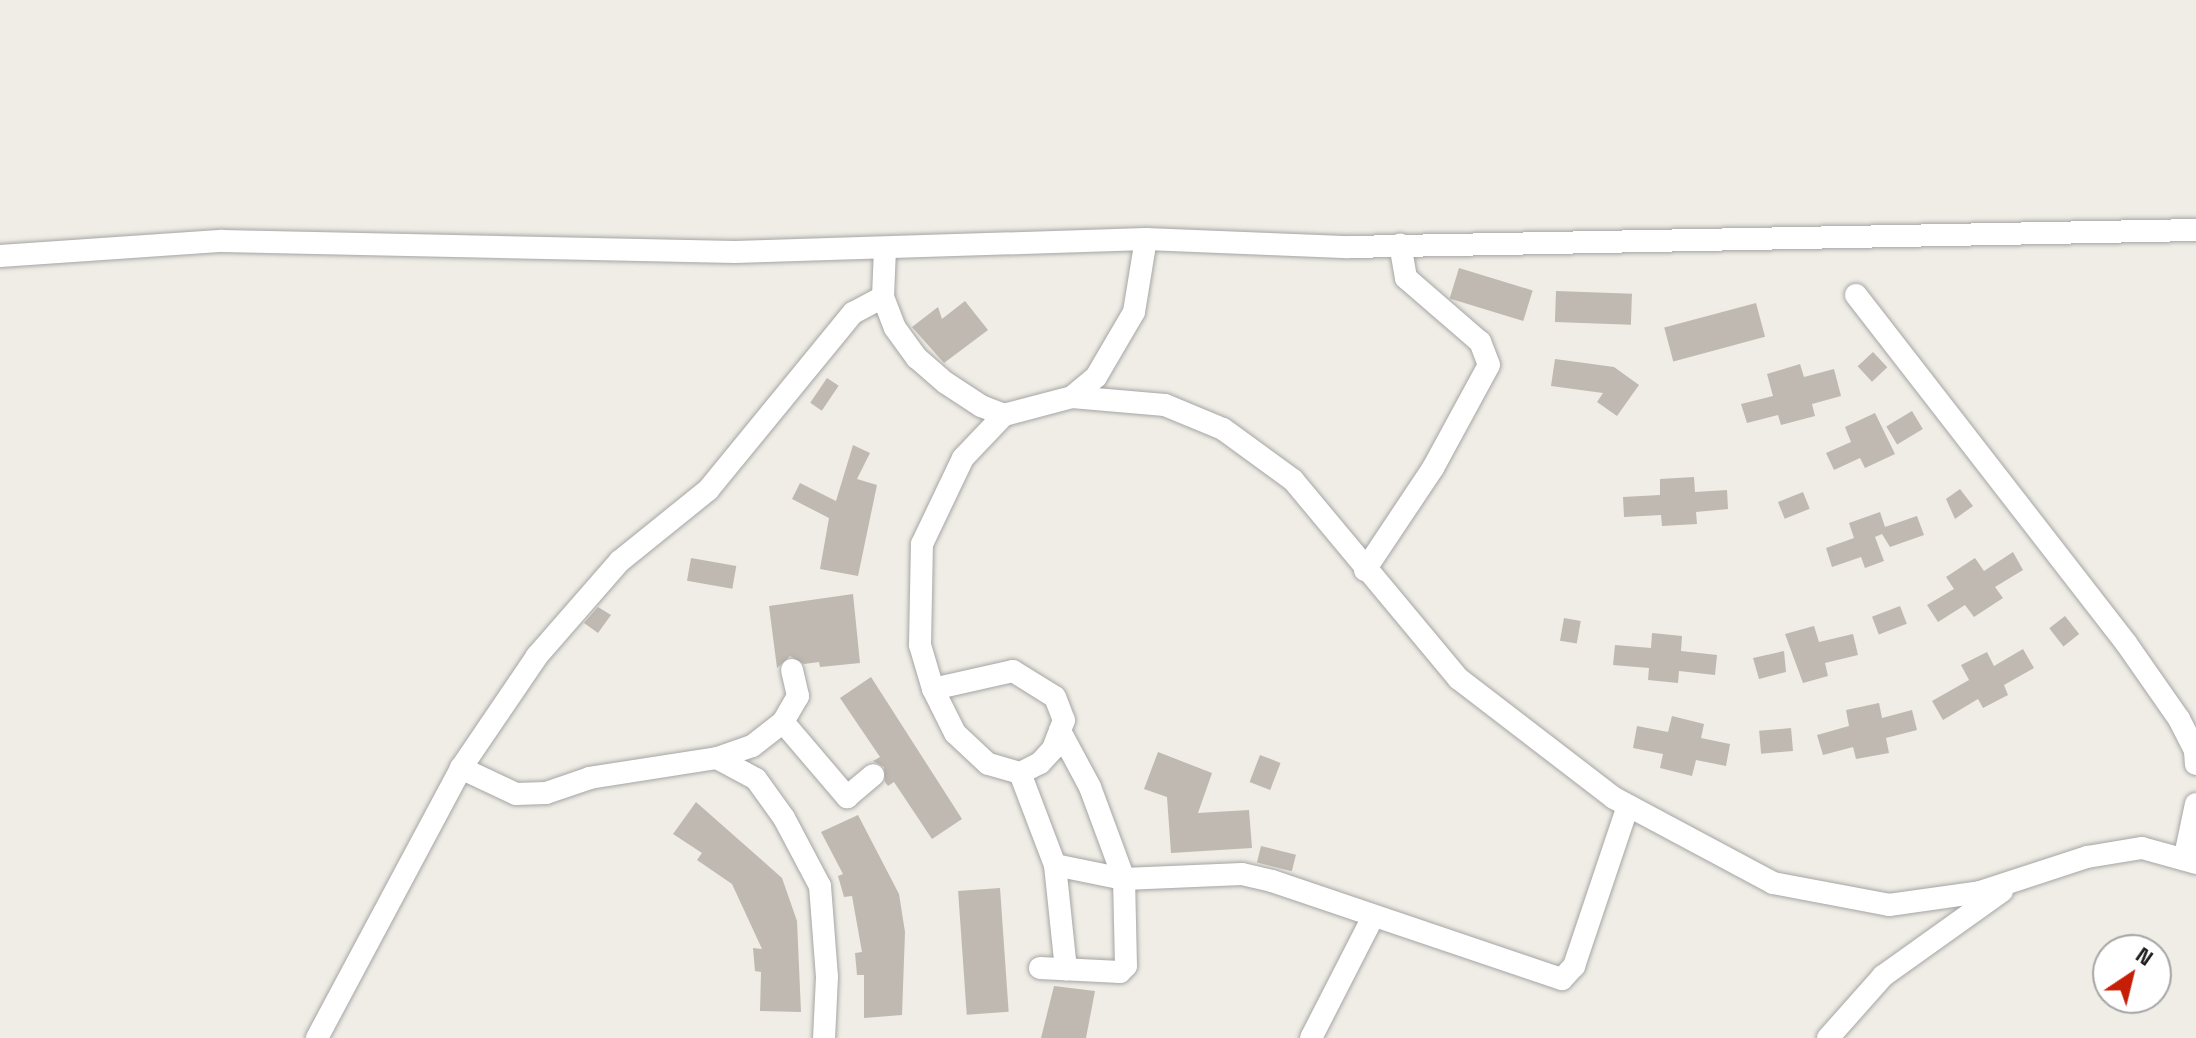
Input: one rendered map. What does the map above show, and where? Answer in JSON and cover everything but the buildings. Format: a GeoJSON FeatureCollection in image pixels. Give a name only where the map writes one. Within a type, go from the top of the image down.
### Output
{"type":"FeatureCollection","features":[{"type":"Feature","properties":{"kind":"street"},"geometry":{"type":"LineString","coordinates":[[0,256],[222,241],[735,252],[1146,239],[1400,245],[2196,230]]}},
{"type":"Feature","properties":{"kind":"street"},"geometry":{"type":"LineString","coordinates":[[1072,397],[1096,377],[1134,312],[1146,239]]}},
{"type":"Feature","properties":{"kind":"street"},"geometry":{"type":"LineString","coordinates":[[1365,570],[1433,468],[1489,365],[1480,342],[1406,278],[1400,245]]}},
{"type":"Feature","properties":{"kind":"street"},"geometry":{"type":"LineString","coordinates":[[885,249],[883,297],[895,328],[917,358],[981,406],[1004,415]]}},
{"type":"Feature","properties":{"kind":"street"},"geometry":{"type":"LineString","coordinates":[[1856,295],[2126,643],[2179,719],[2195,751],[2196,764]]}},
{"type":"Feature","properties":{"kind":"street"},"geometry":{"type":"LineString","coordinates":[[317,1038],[461,768],[537,656],[620,561],[708,490],[853,313],[883,297]]}},
{"type":"Feature","properties":{"kind":"street"},"geometry":{"type":"LineString","coordinates":[[933,689],[1013,671],[1055,697],[1064,720],[1040,763],[1020,773],[988,764],[955,733],[933,689],[920,645],[922,544],[963,458],[1004,415],[1072,397],[1165,405],[1223,429],[1293,480],[1459,679],[1628,806],[1773,883],[1889,905],[1980,892],[2087,857],[2142,848],[2190,859],[2196,804]]}},
{"type":"Feature","properties":{"kind":"street"},"geometry":{"type":"LineString","coordinates":[[461,768],[516,794],[546,793],[590,778],[717,758],[752,746],[783,722],[798,696],[792,670]]}},
{"type":"Feature","properties":{"kind":"street"},"geometry":{"type":"LineString","coordinates":[[783,722],[847,797],[873,775]]}},
{"type":"Feature","properties":{"kind":"street"},"geometry":{"type":"LineString","coordinates":[[1040,968],[1123,969],[1124,879],[1090,787],[1060,731]]}},
{"type":"Feature","properties":{"kind":"street"},"geometry":{"type":"LineString","coordinates":[[717,758],[756,779],[784,818],[820,886],[827,977],[824,1038]]}},
{"type":"Feature","properties":{"kind":"street"},"geometry":{"type":"LineString","coordinates":[[1020,773],[1055,865],[1066,969]]}},
{"type":"Feature","properties":{"kind":"street"},"geometry":{"type":"LineString","coordinates":[[1055,865],[1124,879],[1242,874],[1372,919],[1418,927],[1562,979],[1574,966],[1628,806]]}},
{"type":"Feature","properties":{"kind":"street"},"geometry":{"type":"LineString","coordinates":[[1828,1038],[1883,976],[2020,879]]}},
{"type":"Feature","properties":{"kind":"street"},"geometry":{"type":"LineString","coordinates":[[1311,1038],[1372,919]]}}]}
